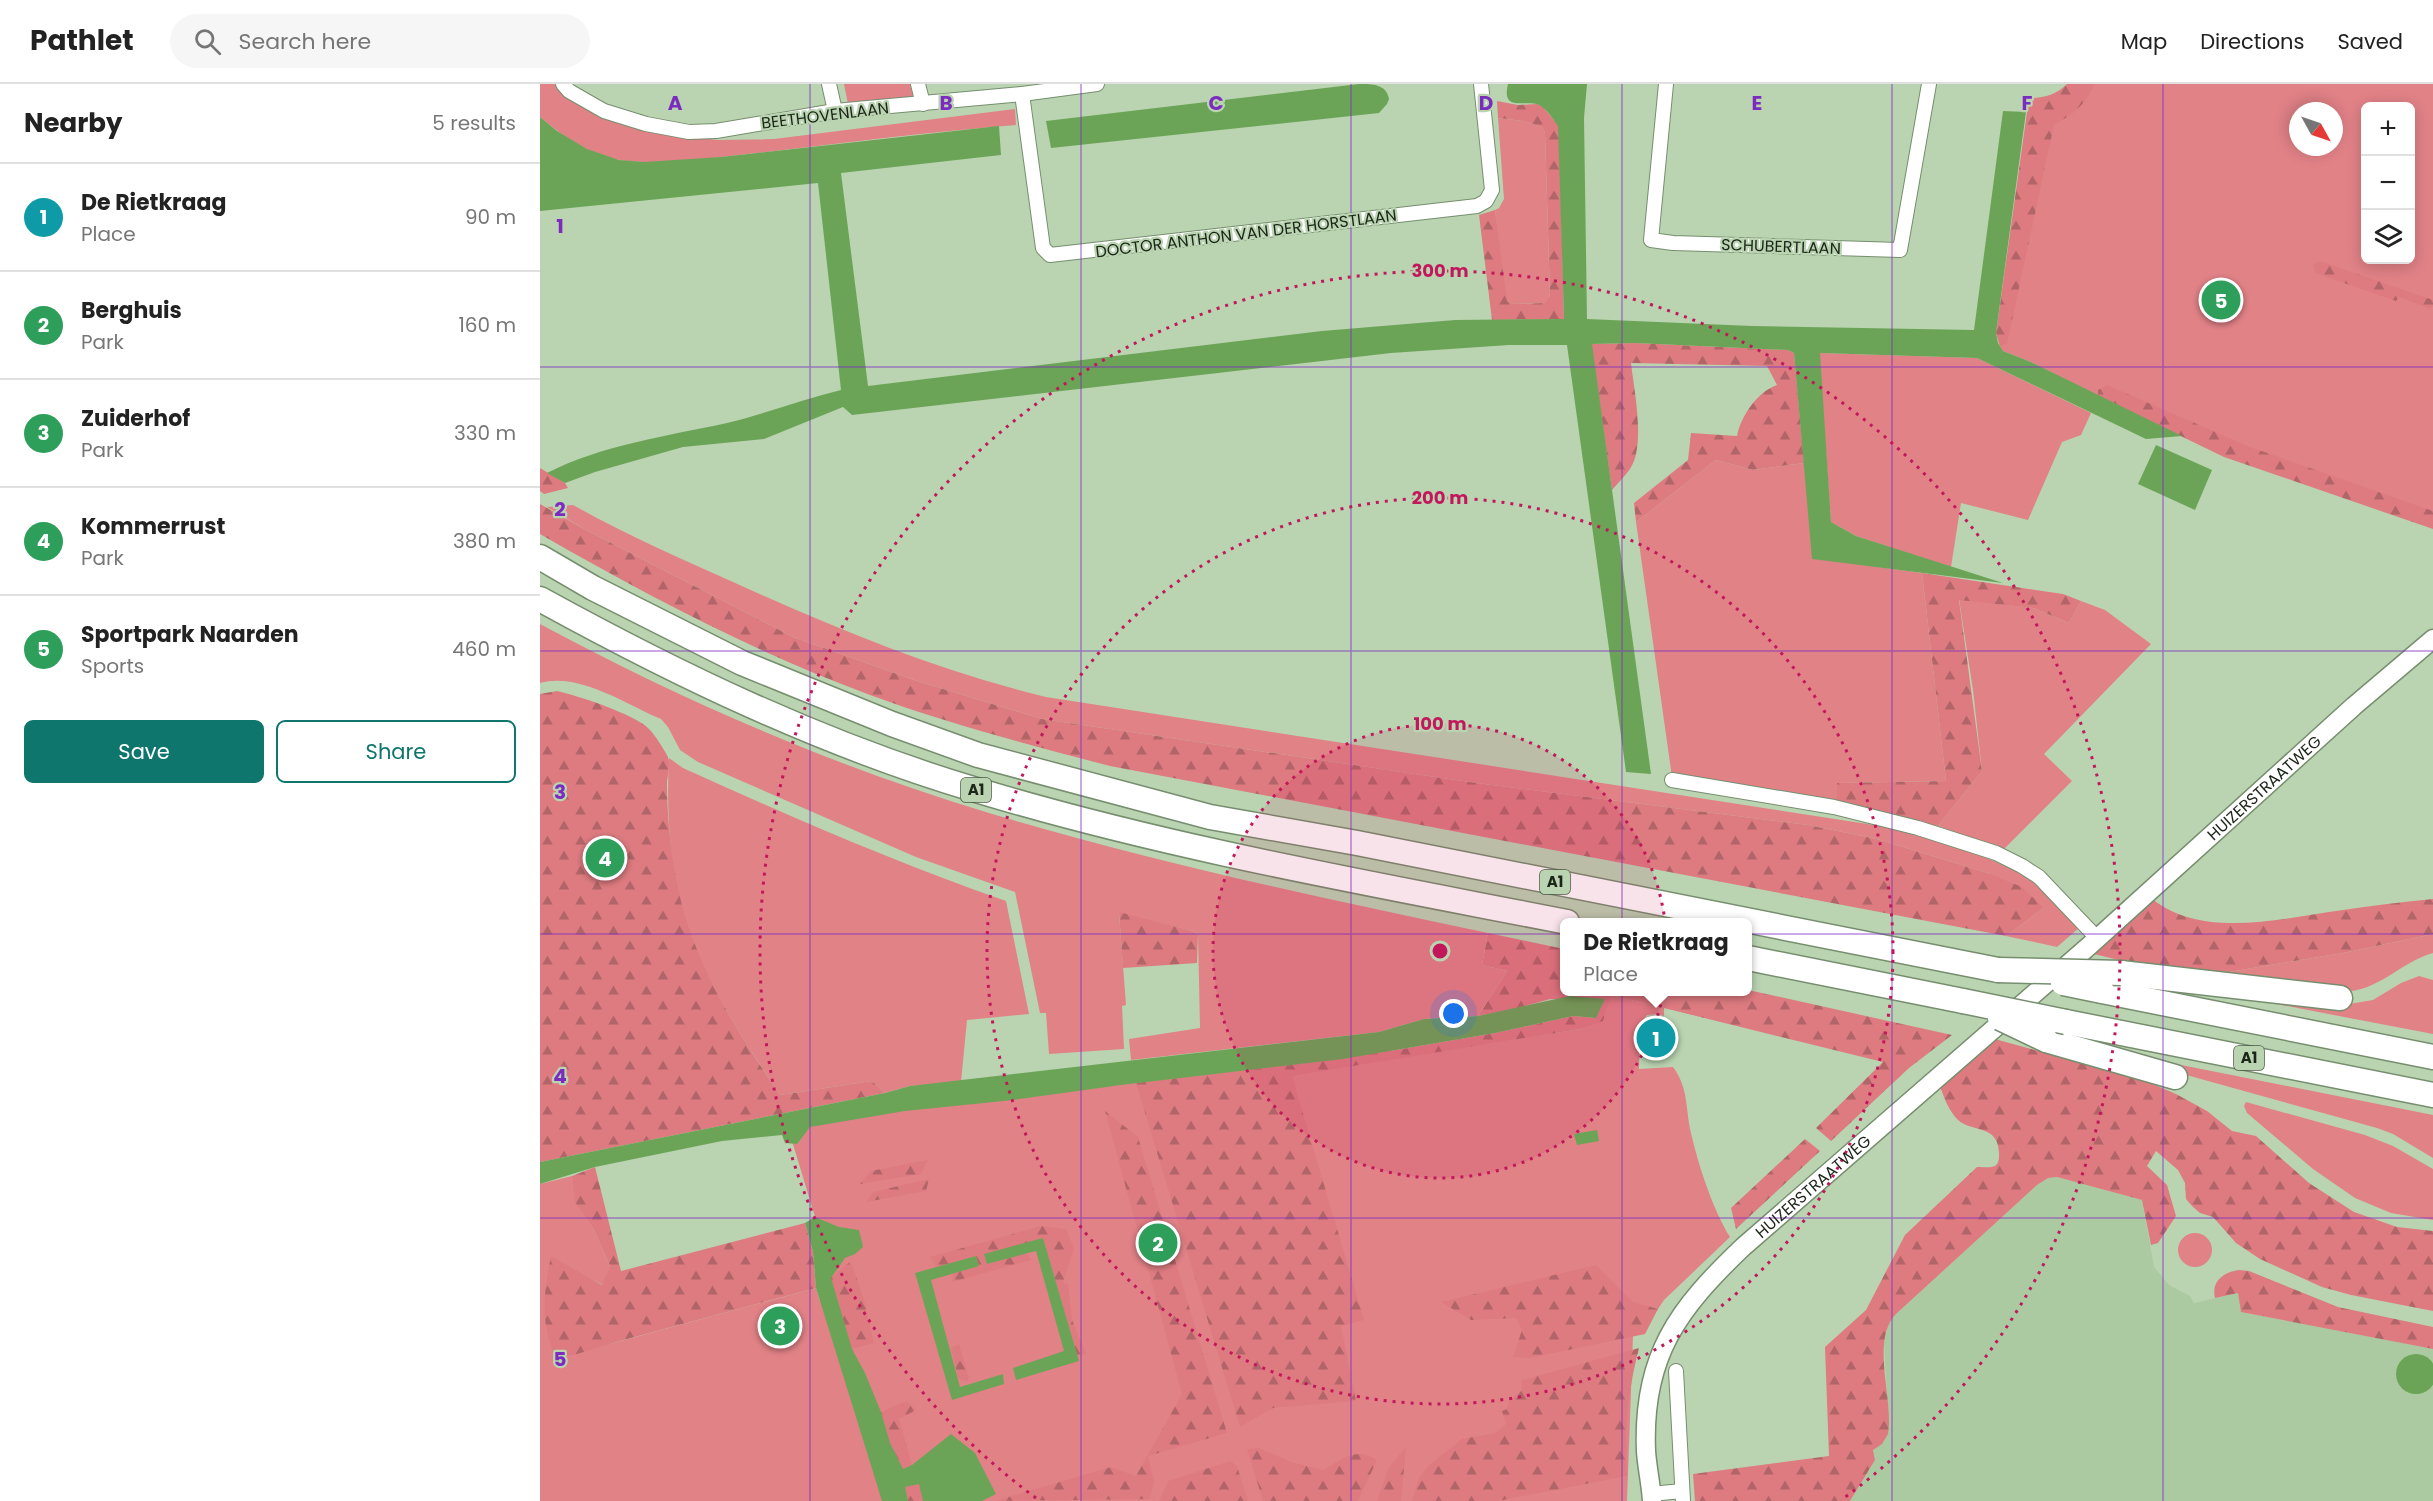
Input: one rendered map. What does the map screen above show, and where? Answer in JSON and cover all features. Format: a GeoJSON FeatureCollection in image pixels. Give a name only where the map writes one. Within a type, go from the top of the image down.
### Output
{"type":"FeatureCollection","features":[{"type":"Feature","properties":{"kind":"highway","name":"A1"},"geometry":{"type":"LineString","coordinates":[[540,557],[593,588],[742,663],[892,724],[978,755],[1210,816],[1736,918]]}},
{"type":"Feature","properties":{"kind":"highway","name":"A1"},"geometry":{"type":"LineString","coordinates":[[540,599],[725,694],[804,728],[970,789],[1205,849],[1560,921]]}},
{"type":"Feature","properties":{"kind":"highway","name":"A1"},"geometry":{"type":"LineString","coordinates":[[1752,921],[2433,1057]]}},
{"type":"Feature","properties":{"kind":"highway","name":"A1"},"geometry":{"type":"LineString","coordinates":[[1752,959],[2433,1095]]}},
{"type":"Feature","properties":{"kind":"highway","name":"A1"},"geometry":{"type":"LineString","coordinates":[[1998,970],[2121,973],[2340,998]]}},
{"type":"Feature","properties":{"kind":"highway","name":"A1"},"geometry":{"type":"LineString","coordinates":[[1963,1001],[2046,1040],[2175,1077]]}},
{"type":"Feature","properties":{"kind":"street","name":"BEETHOVENLAAN"},"geometry":{"type":"LineString","coordinates":[[563,84],[569,91],[604,111],[646,124],[689,132],[716,131],[835,111],[1022,94],[1097,84]]}},
{"type":"Feature","properties":{"kind":"street"},"geometry":{"type":"LineString","coordinates":[[830,84],[835,111]]}},
{"type":"Feature","properties":{"kind":"street"},"geometry":{"type":"LineString","coordinates":[[918,84],[923,104]]}},
{"type":"Feature","properties":{"kind":"street","name":"DOCTOR ANTHON VAN DER HORSTLAAN"},"geometry":{"type":"LineString","coordinates":[[1022,94],[1043,248],[1050,255],[1477,206],[1486,201],[1492,190],[1481,84]]}},
{"type":"Feature","properties":{"kind":"street","name":"SCHUBERTLAAN"},"geometry":{"type":"LineString","coordinates":[[1666,84],[1651,240],[1672,243],[1900,250],[1929,84]]}},
{"type":"Feature","properties":{"kind":"street","name":"HUIZERSTRAATWEG"},"geometry":{"type":"LineString","coordinates":[[1651,1498],[1646,1450],[1648,1404],[1652,1382],[1663,1346],[1688,1304],[1707,1281],[2097,938],[2354,706],[2433,639]]}},
{"type":"Feature","properties":{"kind":"street"},"geometry":{"type":"LineString","coordinates":[[1672,780],[1834,807],[1917,828],[1996,853],[2022,866],[2038,878],[2097,938]]}},
{"type":"Feature","properties":{"kind":"street"},"geometry":{"type":"LineString","coordinates":[[1651,1498],[1682,1496],[1676,1371]]}},
{"type":"Feature","properties":{"kind":"shaded area"},"geometry":{"type":"Polygon","coordinates":[[[540,84],[554,84],[564,92],[668,134],[718,140],[774,139],[1015,109],[1016,125],[706,159],[635,162],[598,154],[567,138],[540,117],[540,84]]]}},
{"type":"Feature","properties":{"kind":"shaded area"},"geometry":{"type":"Polygon","coordinates":[[[844,84],[910,84],[913,97],[849,109],[844,84]]]}},
{"type":"Feature","properties":{"kind":"shaded area"},"geometry":{"type":"Polygon","coordinates":[[[1359,84],[1374,85],[1385,90],[1389,99],[1379,113],[1051,148],[1046,121],[1359,84]]]}},
{"type":"Feature","properties":{"kind":"shaded area"},"geometry":{"type":"Polygon","coordinates":[[[1508,84],[1587,84],[1584,118],[1587,319],[1752,326],[1974,330],[2003,111],[2026,112],[1996,333],[1998,343],[2003,351],[2031,362],[2182,436],[2146,439],[1977,358],[1820,353],[1831,522],[1856,536],[2003,583],[1812,559],[1794,353],[1788,350],[1635,343],[1592,344],[1651,774],[1626,772],[1567,345],[1509,345],[1391,353],[852,415],[843,407],[764,439],[683,447],[565,483],[547,473],[612,448],[727,423],[841,390],[818,183],[540,211],[540,117],[557,131],[587,149],[619,160],[644,162],[721,157],[999,126],[1001,155],[841,173],[868,386],[1322,331],[1455,320],[1564,319],[1558,126],[1539,105],[1511,102],[1507,93],[1508,84]]]}},
{"type":"Feature","properties":{"kind":"shaded area"},"geometry":{"type":"Polygon","coordinates":[[[2081,84],[2433,84],[2433,525],[2099,390],[2098,396],[2031,362],[2003,351],[2000,347],[2004,345],[2043,114],[2081,84]]]}},
{"type":"Feature","properties":{"kind":"shaded area"},"geometry":{"type":"Polygon","coordinates":[[[1498,118],[1523,121],[1542,127],[1545,133],[1550,298],[1544,303],[1513,304],[1505,297],[1495,210],[1499,208],[1504,199],[1498,118]]]}},
{"type":"Feature","properties":{"kind":"shaded area"},"geometry":{"type":"Polygon","coordinates":[[[1819,353],[1977,358],[2091,413],[2081,435],[2062,442],[2028,520],[1961,503],[1951,567],[1856,536],[1831,522],[1819,353]]]}},
{"type":"Feature","properties":{"kind":"shaded area"},"geometry":{"type":"Polygon","coordinates":[[[2156,445],[2212,470],[2195,510],[2138,484],[2156,445]]]}},
{"type":"Feature","properties":{"kind":"shaded area"},"geometry":{"type":"Polygon","coordinates":[[[1716,460],[1753,470],[1804,463],[1813,558],[1922,573],[1946,781],[1837,783],[1837,803],[1672,777],[1636,522],[1716,460]]]}},
{"type":"Feature","properties":{"kind":"shaded area"},"geometry":{"type":"Polygon","coordinates":[[[573,505],[652,545],[809,616],[966,675],[1046,697],[1887,827],[1976,853],[2018,872],[2032,881],[2079,928],[2057,947],[2006,936],[2044,908],[1988,873],[1877,839],[1808,825],[1476,783],[1042,719],[914,680],[793,637],[586,530],[547,507],[573,505]]]}},
{"type":"Feature","properties":{"kind":"shaded area"},"geometry":{"type":"Polygon","coordinates":[[[1959,599],[2033,608],[2069,623],[2081,601],[2105,610],[2151,644],[2044,754],[2072,781],[2003,850],[1938,826],[1982,771],[1973,690],[1959,599]]]}},
{"type":"Feature","properties":{"kind":"shaded area"},"geometry":{"type":"Polygon","coordinates":[[[540,624],[649,679],[760,730],[931,795],[1113,848],[1300,893],[1488,933],[1482,965],[1507,971],[1478,1016],[1424,1019],[1379,1032],[1131,1060],[1129,1039],[1200,1028],[1198,934],[1119,913],[1126,1005],[1122,1006],[1124,1049],[1049,1054],[1046,1013],[1040,1013],[1015,892],[916,857],[698,762],[680,750],[661,719],[602,691],[570,682],[540,683],[540,624]]]}},
{"type":"Feature","properties":{"kind":"shaded area"},"geometry":{"type":"Polygon","coordinates":[[[669,758],[683,768],[843,838],[1006,901],[1029,1014],[967,1020],[961,1082],[910,1086],[885,1093],[872,1081],[780,1095],[719,997],[699,956],[683,914],[674,870],[669,825],[669,758]]]}},
{"type":"Feature","properties":{"kind":"shaded area"},"geometry":{"type":"Polygon","coordinates":[[[2433,934],[2433,953],[2409,963],[2378,982],[2355,990],[2341,992],[2228,979],[2229,972],[2348,952],[2433,934]]]}},
{"type":"Feature","properties":{"kind":"shaded area"},"geometry":{"type":"Polygon","coordinates":[[[2419,976],[2433,980],[2433,1034],[2224,994],[2349,1004],[2373,1000],[2401,983],[2419,976]]]}},
{"type":"Feature","properties":{"kind":"shaded area"},"geometry":{"type":"Polygon","coordinates":[[[1570,996],[1605,999],[1596,1018],[1573,1016],[1495,1033],[1343,1059],[1013,1100],[905,1111],[810,1127],[797,1144],[785,1143],[782,1135],[722,1141],[595,1167],[540,1184],[540,1162],[885,1093],[910,1086],[1379,1032],[1424,1019],[1478,1016],[1570,996]]]}},
{"type":"Feature","properties":{"kind":"shaded area"},"geometry":{"type":"Polygon","coordinates":[[[1610,996],[1664,1008],[1664,1016],[1647,1015],[1640,1024],[1639,1069],[1673,1067],[1678,1075],[1684,1091],[1691,1133],[1702,1172],[1718,1214],[1730,1237],[1664,1300],[1658,1309],[1648,1307],[1633,1335],[1627,1501],[540,1501],[540,1184],[572,1176],[579,1207],[594,1230],[610,1266],[603,1285],[593,1280],[606,1345],[816,1288],[820,1301],[831,1298],[815,1217],[786,1121],[1292,1052],[1447,1050],[1580,1029],[1589,1025],[1610,996]]]}},
{"type":"Feature","properties":{"kind":"shaded area"},"geometry":{"type":"Polygon","coordinates":[[[2121,1053],[2433,1115],[2433,1158],[2393,1134],[2377,1128],[2129,1059],[2121,1053]]]}},
{"type":"Feature","properties":{"kind":"shaded area"},"geometry":{"type":"Polygon","coordinates":[[[2246,1102],[2365,1135],[2393,1146],[2433,1169],[2433,1220],[2391,1213],[2355,1198],[2313,1169],[2247,1113],[2244,1106],[2246,1102]]]}},
{"type":"Feature","properties":{"kind":"shaded area"},"geometry":{"type":"Polygon","coordinates":[[[1597,1130],[1599,1141],[1577,1145],[1574,1134],[1597,1130]]]}},
{"type":"Feature","properties":{"kind":"shaded area"},"geometry":{"type":"Polygon","coordinates":[[[2057,1177],[2142,1200],[2154,1267],[2169,1285],[2190,1296],[2194,1303],[2238,1293],[2242,1312],[2433,1349],[2433,1501],[1850,1501],[1875,1460],[1873,1450],[1889,1429],[1884,1345],[1888,1325],[1896,1314],[2037,1185],[2048,1178],[2057,1177]]]}},
{"type":"Feature","properties":{"kind":"shaded area"},"geometry":{"type":"Polygon","coordinates":[[[815,1217],[839,1227],[859,1230],[863,1247],[855,1254],[845,1258],[831,1278],[852,1349],[865,1373],[881,1412],[890,1443],[903,1469],[912,1465],[951,1434],[975,1453],[996,1494],[982,1501],[923,1501],[919,1484],[905,1487],[908,1501],[882,1501],[816,1288],[813,1252],[805,1223],[815,1217]]]}},
{"type":"Feature","properties":{"kind":"shaded area"},"geometry":{"type":"Polygon","coordinates":[[[2195,1233],[2207,1238],[2212,1250],[2207,1262],[2195,1267],[2183,1262],[2178,1250],[2183,1238],[2195,1233]]]}},
{"type":"Feature","properties":{"kind":"shaded area"},"geometry":{"type":"Polygon","coordinates":[[[1043,1238],[1079,1361],[1016,1380],[1013,1368],[1064,1351],[1036,1251],[987,1264],[984,1254],[1043,1238]]]}},
{"type":"Feature","properties":{"kind":"shaded area"},"geometry":{"type":"Polygon","coordinates":[[[976,1256],[979,1266],[931,1280],[960,1387],[1003,1374],[1004,1384],[952,1400],[915,1273],[976,1256]]]}},
{"type":"Feature","properties":{"kind":"shaded area"},"geometry":{"type":"Polygon","coordinates":[[[2408,1355],[2424,1355],[2434,1365],[2434,1383],[2424,1393],[2408,1393],[2397,1382],[2397,1366],[2408,1355]]]}},
{"type":"Feature","properties":{"kind":"green space"},"geometry":{"type":"Polygon","coordinates":[[[2067,84],[2094,84],[2078,108],[2054,125],[2007,344],[2000,347],[1996,333],[2029,98],[2050,95],[2067,84]]]}},
{"type":"Feature","properties":{"kind":"green space"},"geometry":{"type":"Polygon","coordinates":[[[1497,101],[1518,105],[1537,104],[1543,107],[1559,126],[1564,319],[1492,320],[1479,215],[1495,210],[1507,301],[1513,304],[1544,303],[1550,297],[1545,133],[1542,127],[1523,121],[1498,118],[1497,101]]]}},
{"type":"Feature","properties":{"kind":"green space"},"geometry":{"type":"Polygon","coordinates":[[[2320,261],[2433,300],[2433,306],[2430,309],[2399,297],[2396,301],[2315,273],[2313,265],[2320,261]]]}},
{"type":"Feature","properties":{"kind":"green space"},"geometry":{"type":"Polygon","coordinates":[[[1635,343],[1788,350],[1794,353],[1804,463],[1753,470],[1716,460],[1636,522],[1634,503],[1688,460],[1691,433],[1737,436],[1742,421],[1751,406],[1763,393],[1777,385],[1767,366],[1631,363],[1638,418],[1637,447],[1630,469],[1612,490],[1591,344],[1635,343]]]}},
{"type":"Feature","properties":{"kind":"green space"},"geometry":{"type":"Polygon","coordinates":[[[2107,385],[2250,447],[2433,511],[2433,529],[2224,457],[2098,396],[2098,390],[2107,385]]]}},
{"type":"Feature","properties":{"kind":"green space"},"geometry":{"type":"Polygon","coordinates":[[[540,468],[565,483],[568,488],[544,494],[540,491],[540,468]]]}},
{"type":"Feature","properties":{"kind":"green space"},"geometry":{"type":"Polygon","coordinates":[[[540,504],[793,637],[914,680],[1042,719],[1476,783],[1808,825],[1877,839],[1988,873],[2022,887],[2044,908],[2006,936],[1110,766],[1050,750],[900,706],[827,679],[743,642],[661,601],[540,534],[540,504]]]}},
{"type":"Feature","properties":{"kind":"green space"},"geometry":{"type":"Polygon","coordinates":[[[1922,573],[2063,594],[2081,601],[2069,623],[2033,608],[1959,600],[1982,771],[1938,826],[1837,803],[1837,783],[1946,781],[1922,573]]]}},
{"type":"Feature","properties":{"kind":"green space"},"geometry":{"type":"Polygon","coordinates":[[[557,691],[606,706],[632,718],[649,729],[667,755],[672,854],[683,908],[692,936],[716,991],[780,1095],[872,1081],[885,1093],[540,1162],[540,694],[557,691]]]}},
{"type":"Feature","properties":{"kind":"green space"},"geometry":{"type":"Polygon","coordinates":[[[2152,899],[2172,911],[2194,919],[2241,923],[2433,899],[2433,934],[2348,952],[2229,972],[2135,964],[2090,953],[2152,899]]]}},
{"type":"Feature","properties":{"kind":"green space"},"geometry":{"type":"Polygon","coordinates":[[[1119,912],[1198,934],[1197,963],[1123,968],[1119,912]]]}},
{"type":"Feature","properties":{"kind":"green space"},"geometry":{"type":"Polygon","coordinates":[[[1488,933],[1560,948],[1560,996],[1611,996],[1603,1021],[1580,1029],[1292,1076],[1364,1320],[1341,1326],[1356,1401],[1273,1408],[1240,1427],[1136,1083],[1343,1059],[1495,1033],[1573,1016],[1596,1018],[1604,999],[1550,999],[1478,1016],[1507,971],[1482,965],[1488,933]]]}},
{"type":"Feature","properties":{"kind":"green space"},"geometry":{"type":"Polygon","coordinates":[[[1752,991],[1952,1035],[1909,1068],[1831,1141],[1816,1128],[1883,1062],[1615,996],[1752,996],[1752,991]]]}},
{"type":"Feature","properties":{"kind":"green space"},"geometry":{"type":"Polygon","coordinates":[[[1991,1038],[2141,1079],[2176,1094],[2207,1111],[2232,1131],[2256,1136],[2309,1183],[2354,1212],[2397,1227],[2433,1231],[2433,1311],[2322,1287],[2260,1259],[2236,1243],[2213,1217],[2200,1213],[2192,1206],[2186,1199],[2185,1183],[2178,1170],[2156,1151],[2147,1166],[2167,1185],[2176,1216],[2158,1243],[2151,1245],[2142,1200],[2057,1177],[2048,1178],[2037,1185],[1896,1314],[1888,1325],[1884,1371],[1888,1404],[1888,1434],[1882,1444],[1873,1450],[1875,1460],[1850,1501],[1695,1501],[1693,1474],[1829,1456],[1825,1347],[1866,1310],[1905,1235],[1977,1167],[1992,1167],[1998,1163],[1998,1144],[1994,1137],[1984,1130],[1958,1120],[1949,1108],[1940,1086],[1991,1038]]]}},
{"type":"Feature","properties":{"kind":"green space"},"geometry":{"type":"Polygon","coordinates":[[[1105,1111],[1138,1137],[1227,1433],[1148,1456],[1154,1482],[1150,1499],[995,1501],[1111,1467],[1136,1476],[1182,1394],[1105,1111]]]}},
{"type":"Feature","properties":{"kind":"green space"},"geometry":{"type":"Polygon","coordinates":[[[1805,1139],[1820,1151],[1736,1229],[1731,1208],[1805,1139]]]}},
{"type":"Feature","properties":{"kind":"green space"},"geometry":{"type":"Polygon","coordinates":[[[928,1160],[921,1174],[860,1184],[871,1171],[928,1160]]]}},
{"type":"Feature","properties":{"kind":"green space"},"geometry":{"type":"Polygon","coordinates":[[[595,1167],[621,1271],[805,1223],[813,1252],[816,1288],[577,1354],[564,1357],[554,1354],[545,1317],[551,1256],[602,1285],[610,1266],[594,1230],[575,1202],[572,1176],[595,1167]]]}},
{"type":"Feature","properties":{"kind":"green space"},"geometry":{"type":"Polygon","coordinates":[[[929,1179],[926,1191],[866,1202],[873,1192],[929,1179]]]}},
{"type":"Feature","properties":{"kind":"green space"},"geometry":{"type":"Polygon","coordinates":[[[1041,1226],[1066,1229],[1074,1248],[1063,1283],[1068,1284],[1072,1320],[1086,1354],[1077,1355],[1043,1238],[988,1264],[1027,1253],[1031,1260],[952,1282],[953,1273],[979,1266],[976,1256],[936,1267],[930,1257],[1041,1226]]]}},
{"type":"Feature","properties":{"kind":"green space"},"geometry":{"type":"Polygon","coordinates":[[[851,1261],[864,1300],[874,1343],[852,1349],[830,1278],[851,1261]]]}},
{"type":"Feature","properties":{"kind":"green space"},"geometry":{"type":"Polygon","coordinates":[[[1596,1265],[1633,1302],[1658,1309],[1645,1334],[1530,1358],[1513,1357],[1522,1330],[1516,1318],[1471,1320],[1441,1302],[1596,1265]]]}},
{"type":"Feature","properties":{"kind":"green space"},"geometry":{"type":"Polygon","coordinates":[[[2239,1270],[2249,1271],[2338,1307],[2433,1327],[2433,1349],[2241,1312],[2238,1293],[2215,1298],[2214,1292],[2220,1278],[2239,1270]]]}},
{"type":"Feature","properties":{"kind":"green space"},"geometry":{"type":"Polygon","coordinates":[[[959,1344],[969,1378],[967,1382],[958,1378],[951,1348],[959,1344]]]}},
{"type":"Feature","properties":{"kind":"green space"},"geometry":{"type":"Polygon","coordinates":[[[1639,1348],[1628,1411],[1627,1476],[1498,1501],[1412,1501],[1419,1478],[1429,1465],[1462,1439],[1495,1433],[1506,1424],[1502,1411],[1507,1409],[1509,1401],[1521,1391],[1522,1380],[1639,1348]]]}},
{"type":"Feature","properties":{"kind":"green space"},"geometry":{"type":"Polygon","coordinates":[[[906,1401],[916,1410],[899,1419],[912,1465],[903,1469],[890,1443],[881,1412],[906,1401]]]}},
{"type":"Feature","properties":{"kind":"green space"},"geometry":{"type":"Polygon","coordinates":[[[1406,1447],[1401,1501],[1377,1501],[1389,1467],[1406,1447]]]}},
{"type":"Feature","properties":{"kind":"green space"},"geometry":{"type":"Polygon","coordinates":[[[1259,1448],[1291,1462],[1323,1470],[1343,1458],[1356,1454],[1377,1460],[1358,1501],[1263,1501],[1247,1449],[1259,1448]]]}},
{"type":"Feature","properties":{"kind":"green space"},"geometry":{"type":"Polygon","coordinates":[[[1230,1461],[1237,1466],[1248,1501],[1159,1501],[1168,1481],[1230,1461]]]}},
{"type":"Feature","properties":{"kind":"green space"},"geometry":{"type":"Polygon","coordinates":[[[919,1484],[923,1501],[908,1501],[904,1487],[919,1484]]]}},
{"type":"Feature","properties":{"kind":"place","name":"Sportpark Naarden"},"geometry":{"type":"Point","coordinates":[2221,300]}},
{"type":"Feature","properties":{"kind":"place","name":"Kommerrust"},"geometry":{"type":"Point","coordinates":[605,858]}},
{"type":"Feature","properties":{"kind":"place","name":"De Rietkraag"},"geometry":{"type":"Point","coordinates":[1656,1038]}},
{"type":"Feature","properties":{"kind":"place","name":"Berghuis"},"geometry":{"type":"Point","coordinates":[1158,1243]}},
{"type":"Feature","properties":{"kind":"place","name":"Zuiderhof"},"geometry":{"type":"Point","coordinates":[780,1326]}}]}
